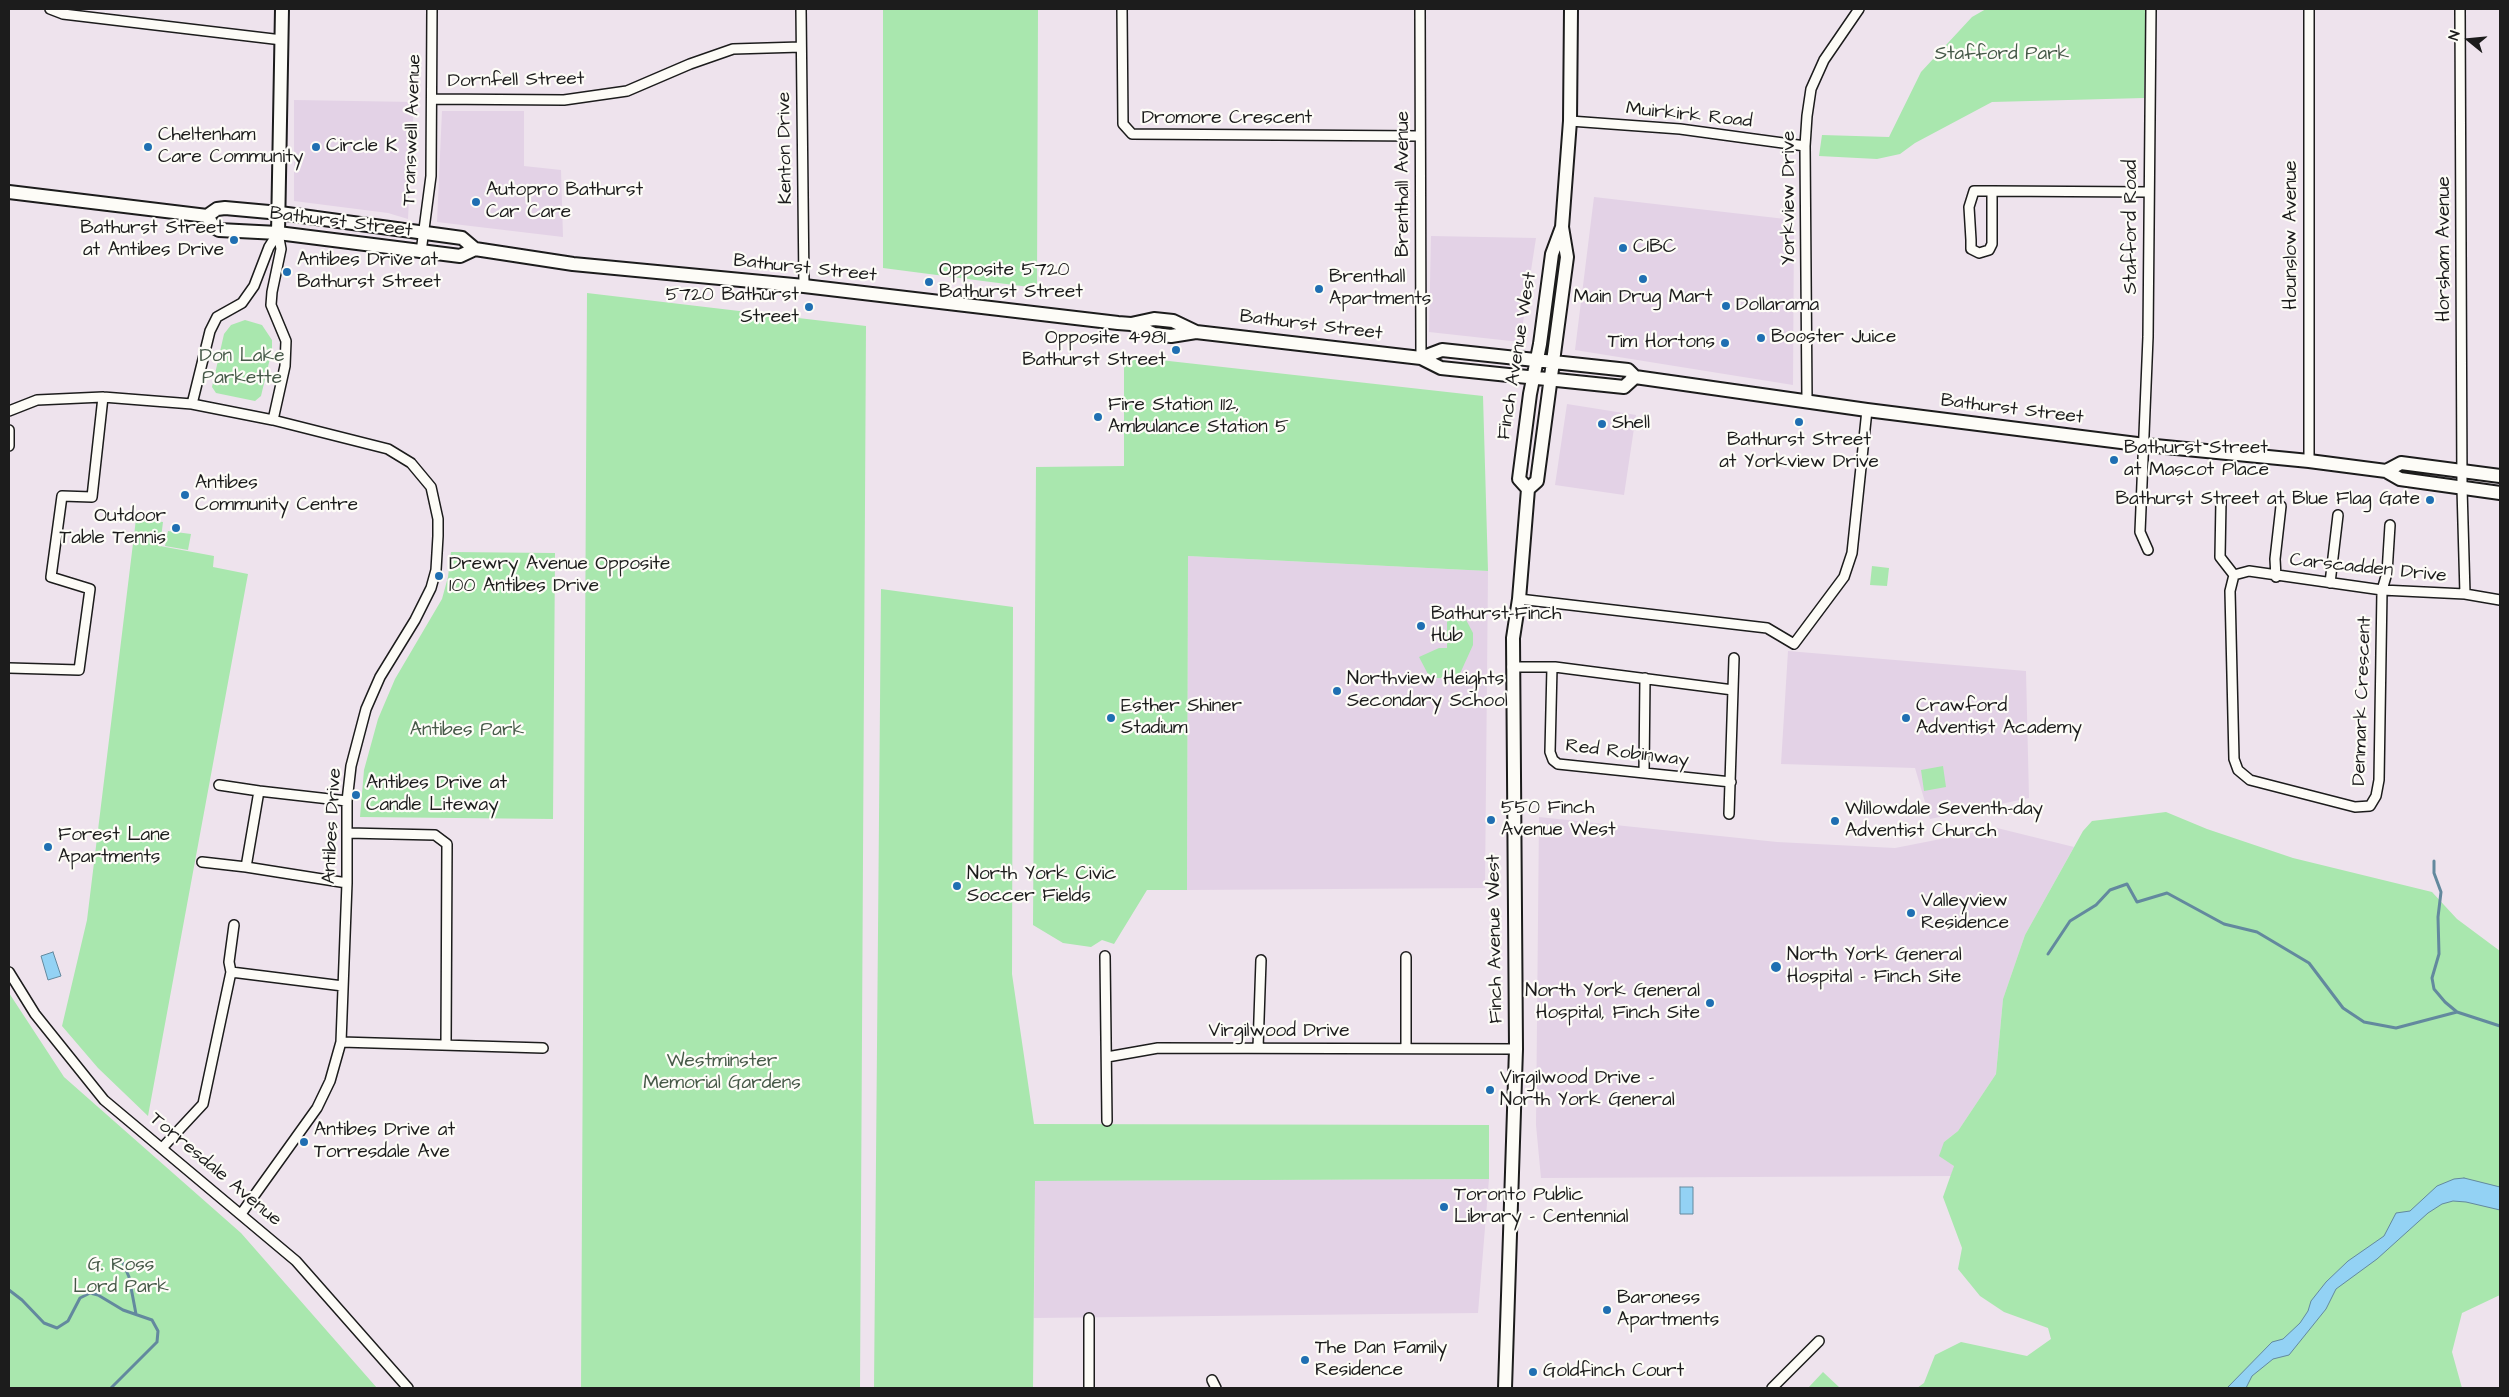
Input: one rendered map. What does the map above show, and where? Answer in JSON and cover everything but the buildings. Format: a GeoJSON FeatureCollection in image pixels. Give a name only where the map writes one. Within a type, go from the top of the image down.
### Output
{"type":"FeatureCollection","features":[{"type":"Feature","properties":{"kind":"main road"},"geometry":{"type":"LineString","coordinates":[[278,233],[280,213],[282,9]]}},
{"type":"Feature","properties":{"kind":"main road","name":"Finch Avenue West"},"geometry":{"type":"LineString","coordinates":[[1505,1388],[1516,1049],[1513,638],[1519,598],[1528,489],[1537,481],[1568,257],[1562,227],[1570,121],[1571,9]]}},
{"type":"Feature","properties":{"kind":"main road","name":"Bathurst Street"},"geometry":{"type":"LineString","coordinates":[[9,192],[207,216],[217,209],[225,208],[280,213],[462,238],[475,249],[596,267],[804,286],[1131,324],[1154,334],[1171,336],[1196,332],[1421,358],[1441,368],[1624,387],[1635,377]]}},
{"type":"Feature","properties":{"kind":"main road","name":"Bathurst Street"},"geometry":{"type":"LineString","coordinates":[[207,216],[217,229],[278,233],[460,256],[475,249]]}},
{"type":"Feature","properties":{"kind":"main road","name":"Finch Avenue West"},"geometry":{"type":"LineString","coordinates":[[1528,489],[1519,479],[1552,254],[1562,227]]}},
{"type":"Feature","properties":{"kind":"main road","name":"Bathurst Street"},"geometry":{"type":"LineString","coordinates":[[1421,358],[1442,350],[1628,370],[1635,377],[1867,410],[2145,445],[2309,461],[2386,471],[2400,479],[2500,493]]}},
{"type":"Feature","properties":{"kind":"main road","name":"Bathurst Street"},"geometry":{"type":"LineString","coordinates":[[2386,471],[2401,463],[2500,476]]}},
{"type":"Feature","properties":{"kind":"street"},"geometry":{"type":"LineString","coordinates":[[50,9],[63,14],[282,40]]}},
{"type":"Feature","properties":{"kind":"street","name":"Transwell Avenue"},"geometry":{"type":"LineString","coordinates":[[421,252],[431,176],[433,99],[432,9]]}},
{"type":"Feature","properties":{"kind":"street","name":"Kenton Drive"},"geometry":{"type":"LineString","coordinates":[[801,9],[804,286]]}},
{"type":"Feature","properties":{"kind":"street","name":"Dromore Crescent"},"geometry":{"type":"LineString","coordinates":[[1122,9],[1123,124],[1132,134],[1420,136]]}},
{"type":"Feature","properties":{"kind":"street","name":"Brenthall Avenue"},"geometry":{"type":"LineString","coordinates":[[1420,9],[1421,358]]}},
{"type":"Feature","properties":{"kind":"street","name":"Yorkview Drive"},"geometry":{"type":"LineString","coordinates":[[1807,401],[1805,146],[1811,89],[1824,60],[1859,9]]}},
{"type":"Feature","properties":{"kind":"street","name":"Stafford Road"},"geometry":{"type":"LineString","coordinates":[[2148,550],[2140,532],[2145,445],[2151,9]]}},
{"type":"Feature","properties":{"kind":"street","name":"Hounslow Avenue"},"geometry":{"type":"LineString","coordinates":[[2309,9],[2309,461]]}},
{"type":"Feature","properties":{"kind":"street","name":"Horsham Avenue"},"geometry":{"type":"LineString","coordinates":[[2460,9],[2462,488],[2465,594]]}},
{"type":"Feature","properties":{"kind":"street","name":"Dornfell Street"},"geometry":{"type":"LineString","coordinates":[[433,99],[564,100],[627,91],[690,64],[733,50],[801,46]]}},
{"type":"Feature","properties":{"kind":"street","name":"Muirkirk Road"},"geometry":{"type":"LineString","coordinates":[[1570,121],[1680,129],[1805,146]]}},
{"type":"Feature","properties":{"kind":"street"},"geometry":{"type":"LineString","coordinates":[[1992,191],[1992,244],[1989,250],[1979,253],[1971,248],[1969,207],[1974,191],[1992,191],[2148,192]]}},
{"type":"Feature","properties":{"kind":"street"},"geometry":{"type":"LineString","coordinates":[[192,404],[210,331],[217,317],[242,303],[254,286],[269,247],[278,233]]}},
{"type":"Feature","properties":{"kind":"street"},"geometry":{"type":"LineString","coordinates":[[273,420],[285,366],[286,341],[272,306],[272,292],[281,249],[278,233]]}},
{"type":"Feature","properties":{"kind":"street"},"geometry":{"type":"LineString","coordinates":[[9,668],[79,670],[90,589],[51,578],[62,496],[92,497],[103,396]]}},
{"type":"Feature","properties":{"kind":"street","name":"Antibes Drive"},"geometry":{"type":"LineString","coordinates":[[9,411],[37,400],[103,396],[192,404],[273,420],[388,449],[402,456],[421,472],[431,487],[435,502],[438,536],[436,570],[431,588],[415,620],[380,677],[366,709],[351,766],[346,801],[348,832],[341,1042],[330,1081],[317,1108],[241,1214]]}},
{"type":"Feature","properties":{"kind":"street"},"geometry":{"type":"LineString","coordinates":[[1519,598],[1767,628],[1794,644],[1844,577],[1852,553],[1867,410]]}},
{"type":"Feature","properties":{"kind":"street"},"geometry":{"type":"LineString","coordinates":[[9,430],[9,446]]}},
{"type":"Feature","properties":{"kind":"street"},"geometry":{"type":"LineString","coordinates":[[2221,500],[2220,557],[2234,575]]}},
{"type":"Feature","properties":{"kind":"street"},"geometry":{"type":"LineString","coordinates":[[2276,577],[2275,559],[2281,506]]}},
{"type":"Feature","properties":{"kind":"street"},"geometry":{"type":"LineString","coordinates":[[2330,583],[2338,515]]}},
{"type":"Feature","properties":{"kind":"street"},"geometry":{"type":"LineString","coordinates":[[2382,590],[2387,573],[2390,525]]}},
{"type":"Feature","properties":{"kind":"street","name":"Carscadden Drive"},"geometry":{"type":"LineString","coordinates":[[2234,575],[2249,572],[2382,590],[2465,594],[2500,600]]}},
{"type":"Feature","properties":{"kind":"street","name":"Denmark Crescent"},"geometry":{"type":"LineString","coordinates":[[2234,575],[2230,591],[2234,760],[2238,770],[2250,780],[2355,807],[2370,806],[2376,796],[2379,780],[2382,590]]}},
{"type":"Feature","properties":{"kind":"street"},"geometry":{"type":"LineString","coordinates":[[1729,814],[1732,782],[1734,658]]}},
{"type":"Feature","properties":{"kind":"street"},"geometry":{"type":"LineString","coordinates":[[1512,667],[1552,667],[1733,690]]}},
{"type":"Feature","properties":{"kind":"street","name":"Red Robinway"},"geometry":{"type":"LineString","coordinates":[[1552,667],[1550,752],[1553,760],[1562,766],[1732,782]]}},
{"type":"Feature","properties":{"kind":"street"},"geometry":{"type":"LineString","coordinates":[[1644,773],[1645,678]]}},
{"type":"Feature","properties":{"kind":"street"},"geometry":{"type":"LineString","coordinates":[[219,785],[346,801]]}},
{"type":"Feature","properties":{"kind":"street"},"geometry":{"type":"LineString","coordinates":[[246,867],[259,791]]}},
{"type":"Feature","properties":{"kind":"street"},"geometry":{"type":"LineString","coordinates":[[348,832],[435,835],[447,844],[446,1044]]}},
{"type":"Feature","properties":{"kind":"street"},"geometry":{"type":"LineString","coordinates":[[202,862],[346,883]]}},
{"type":"Feature","properties":{"kind":"street"},"geometry":{"type":"LineString","coordinates":[[163,1147],[203,1104],[231,972],[229,962],[234,925]]}},
{"type":"Feature","properties":{"kind":"street"},"geometry":{"type":"LineString","coordinates":[[1105,956],[1107,1121]]}},
{"type":"Feature","properties":{"kind":"street"},"geometry":{"type":"LineString","coordinates":[[1406,957],[1406,1048]]}},
{"type":"Feature","properties":{"kind":"street"},"geometry":{"type":"LineString","coordinates":[[1258,1048],[1261,960]]}},
{"type":"Feature","properties":{"kind":"street","name":"Torresdale Avenue"},"geometry":{"type":"LineString","coordinates":[[9,972],[35,1014],[104,1100],[163,1147],[296,1261],[408,1388]]}},
{"type":"Feature","properties":{"kind":"street"},"geometry":{"type":"LineString","coordinates":[[231,972],[343,986]]}},
{"type":"Feature","properties":{"kind":"street"},"geometry":{"type":"LineString","coordinates":[[341,1042],[543,1048]]}},
{"type":"Feature","properties":{"kind":"street","name":"Virgilwood Drive"},"geometry":{"type":"LineString","coordinates":[[1107,1057],[1158,1048],[1516,1049]]}},
{"type":"Feature","properties":{"kind":"street"},"geometry":{"type":"LineString","coordinates":[[1089,1318],[1089,1388]]}},
{"type":"Feature","properties":{"kind":"street"},"geometry":{"type":"LineString","coordinates":[[1772,1388],[1819,1342]]}},
{"type":"Feature","properties":{"kind":"shaded area"},"geometry":{"type":"Polygon","coordinates":[[[294,100],[414,102],[408,219],[388,213],[294,201],[294,100]]]}},
{"type":"Feature","properties":{"kind":"shaded area"},"geometry":{"type":"Polygon","coordinates":[[[442,111],[524,111],[524,166],[561,170],[563,237],[437,222],[442,111]]]}},
{"type":"Feature","properties":{"kind":"shaded area"},"geometry":{"type":"Polygon","coordinates":[[[1594,197],[1794,220],[1793,385],[1575,350],[1594,197]]]}},
{"type":"Feature","properties":{"kind":"shaded area"},"geometry":{"type":"Polygon","coordinates":[[[1431,236],[1536,238],[1520,342],[1429,332],[1431,236]]]}},
{"type":"Feature","properties":{"kind":"shaded area"},"geometry":{"type":"Polygon","coordinates":[[[1567,404],[1636,415],[1624,495],[1555,485],[1567,404]]]}},
{"type":"Feature","properties":{"kind":"shaded area","name":"Northview Heights Secondary School"},"geometry":{"type":"Polygon","coordinates":[[[1188,556],[1488,571],[1485,888],[1187,890],[1188,556]]]}},
{"type":"Feature","properties":{"kind":"shaded area","name":"Crawford Adventist Academy"},"geometry":{"type":"Polygon","coordinates":[[[1788,651],[2026,671],[2029,798],[1930,819],[1915,768],[1781,764],[1788,651]]]}},
{"type":"Feature","properties":{"kind":"shaded area","name":"North York General Hospital - Finch Site"},"geometry":{"type":"Polygon","coordinates":[[[1539,817],[1777,842],[1895,848],[1997,828],[2074,847],[2025,935],[2003,999],[1996,1074],[1958,1131],[1944,1142],[1954,1166],[1951,1176],[1541,1178],[1536,1125],[1539,817]]]}},
{"type":"Feature","properties":{"kind":"shaded area"},"geometry":{"type":"Polygon","coordinates":[[[1489,1179],[1478,1313],[1034,1318],[1035,1181],[1489,1179]]]}},
{"type":"Feature","properties":{"kind":"green space"},"geometry":{"type":"Polygon","coordinates":[[[883,9],[1038,9],[1037,288],[883,268],[883,9]]]}},
{"type":"Feature","properties":{"kind":"green space","name":"Stafford Park"},"geometry":{"type":"Polygon","coordinates":[[[1986,9],[2146,9],[2144,98],[1992,102],[1915,143],[1900,154],[1877,159],[1819,156],[1822,135],[1889,137],[1921,72],[1972,17],[1986,9]]]}},
{"type":"Feature","properties":{"kind":"green space","name":"Westminster Memorial Gardens"},"geometry":{"type":"Polygon","coordinates":[[[587,293],[866,326],[860,1388],[581,1388],[587,293]]]}},
{"type":"Feature","properties":{"kind":"green space","name":"Don Lake Parkette"},"geometry":{"type":"Polygon","coordinates":[[[245,320],[262,325],[272,340],[272,350],[261,396],[255,401],[216,393],[212,387],[224,334],[231,325],[245,320]]]}},
{"type":"Feature","properties":{"kind":"green space"},"geometry":{"type":"Polygon","coordinates":[[[1124,356],[1483,396],[1488,571],[1188,556],[1187,890],[1147,890],[1114,944],[1102,940],[1091,947],[1063,943],[1033,925],[1036,467],[1124,466],[1124,356]]]}},
{"type":"Feature","properties":{"kind":"green space"},"geometry":{"type":"Polygon","coordinates":[[[136,519],[163,522],[160,546],[214,556],[213,567],[248,574],[148,1116],[98,1068],[62,1026],[87,920],[136,519]]]}},
{"type":"Feature","properties":{"kind":"green space"},"geometry":{"type":"Polygon","coordinates":[[[168,531],[191,534],[188,550],[165,546],[168,531]]]}},
{"type":"Feature","properties":{"kind":"green space","name":"Antibes Park"},"geometry":{"type":"Polygon","coordinates":[[[451,552],[555,553],[553,819],[360,817],[364,770],[378,719],[395,679],[442,599],[448,577],[451,552]]]}},
{"type":"Feature","properties":{"kind":"green space"},"geometry":{"type":"Polygon","coordinates":[[[1872,566],[1889,568],[1887,586],[1870,585],[1872,566]]]}},
{"type":"Feature","properties":{"kind":"green space"},"geometry":{"type":"Polygon","coordinates":[[[881,589],[1013,607],[1012,974],[1034,1124],[1489,1125],[1489,1179],[1035,1181],[1033,1388],[874,1388],[881,589]]]}},
{"type":"Feature","properties":{"kind":"green space"},"geometry":{"type":"Polygon","coordinates":[[[1463,614],[1473,633],[1473,645],[1458,678],[1430,678],[1419,657],[1439,648],[1447,648],[1447,619],[1463,614]]]}},
{"type":"Feature","properties":{"kind":"green space"},"geometry":{"type":"Polygon","coordinates":[[[1943,766],[1946,787],[1924,791],[1921,770],[1943,766]]]}},
{"type":"Feature","properties":{"kind":"green space"},"geometry":{"type":"Polygon","coordinates":[[[2166,812],[2207,829],[2293,858],[2432,892],[2457,919],[2500,951],[2500,1295],[2462,1313],[2452,1352],[2462,1388],[1917,1388],[1924,1383],[1935,1355],[1961,1342],[2027,1356],[2051,1339],[2048,1328],[2004,1312],[1980,1296],[1958,1269],[1962,1248],[1943,1197],[1954,1166],[1939,1156],[1944,1142],[1958,1131],[1996,1074],[2003,999],[2025,935],[2083,831],[2092,821],[2166,812]]]}},
{"type":"Feature","properties":{"kind":"green space","name":"G. Ross Lord Park"},"geometry":{"type":"Polygon","coordinates":[[[9,993],[64,1077],[241,1233],[377,1388],[9,1388],[9,993]]]}},
{"type":"Feature","properties":{"kind":"green space"},"geometry":{"type":"Polygon","coordinates":[[[1823,1372],[1840,1388],[1808,1388],[1823,1372]]]}},
{"type":"Feature","properties":{"kind":"water"},"geometry":{"type":"Polygon","coordinates":[[[53,952],[61,976],[48,980],[41,956],[53,952]]]}},
{"type":"Feature","properties":{"kind":"water"},"geometry":{"type":"Polygon","coordinates":[[[2464,1178],[2500,1187],[2500,1210],[2453,1201],[2442,1204],[2428,1213],[2377,1259],[2336,1289],[2326,1309],[2289,1355],[2273,1359],[2252,1376],[2246,1388],[2227,1388],[2272,1342],[2283,1339],[2300,1323],[2308,1311],[2311,1301],[2326,1282],[2348,1261],[2384,1236],[2396,1213],[2410,1211],[2437,1186],[2454,1179],[2464,1178]]]}},
{"type":"Feature","properties":{"kind":"water"},"geometry":{"type":"Polygon","coordinates":[[[1680,1187],[1693,1187],[1693,1214],[1680,1214],[1680,1187]]]}},
{"type":"Feature","properties":{"kind":"waterway"},"geometry":{"type":"LineString","coordinates":[[2434,861],[2434,873],[2441,892],[2438,917],[2439,954],[2432,978],[2434,989],[2457,1012],[2500,1026]]}},
{"type":"Feature","properties":{"kind":"waterway"},"geometry":{"type":"LineString","coordinates":[[2048,954],[2070,921],[2096,905],[2110,890],[2127,884],[2137,902],[2167,893],[2224,924],[2257,932],[2309,963],[2343,1008],[2364,1022],[2396,1028],[2457,1012]]}},
{"type":"Feature","properties":{"kind":"waterway"},"geometry":{"type":"LineString","coordinates":[[123,1263],[129,1277],[136,1314]]}},
{"type":"Feature","properties":{"kind":"waterway"},"geometry":{"type":"LineString","coordinates":[[9,1290],[22,1300],[44,1323],[57,1328],[68,1321],[80,1298],[90,1293],[98,1295],[123,1310],[152,1320],[158,1331],[157,1342],[111,1388]]}},
{"type":"Feature","properties":{"kind":"place","name":"Cheltenham Care Community"},"geometry":{"type":"Point","coordinates":[148,147]}},
{"type":"Feature","properties":{"kind":"place","name":"Circle K"},"geometry":{"type":"Point","coordinates":[316,147]}},
{"type":"Feature","properties":{"kind":"place","name":"Autopro Bathurst Car Care"},"geometry":{"type":"Point","coordinates":[476,202]}},
{"type":"Feature","properties":{"kind":"place","name":"Bathurst Street at Antibes Drive"},"geometry":{"type":"Point","coordinates":[234,240]}},
{"type":"Feature","properties":{"kind":"place","name":"CIBC"},"geometry":{"type":"Point","coordinates":[1623,248]}},
{"type":"Feature","properties":{"kind":"place","name":"Antibes Drive at Bathurst Street"},"geometry":{"type":"Point","coordinates":[287,272]}},
{"type":"Feature","properties":{"kind":"place","name":"Main Drug Mart"},"geometry":{"type":"Point","coordinates":[1643,279]}},
{"type":"Feature","properties":{"kind":"place","name":"Opposite 5720 Bathurst Street"},"geometry":{"type":"Point","coordinates":[929,282]}},
{"type":"Feature","properties":{"kind":"place","name":"Brenthall Apartments"},"geometry":{"type":"Point","coordinates":[1319,289]}},
{"type":"Feature","properties":{"kind":"place","name":"Dollarama"},"geometry":{"type":"Point","coordinates":[1726,306]}},
{"type":"Feature","properties":{"kind":"place","name":"5720 Bathurst Street"},"geometry":{"type":"Point","coordinates":[809,307]}},
{"type":"Feature","properties":{"kind":"place","name":"Booster Juice"},"geometry":{"type":"Point","coordinates":[1761,338]}},
{"type":"Feature","properties":{"kind":"place","name":"Tim Hortons"},"geometry":{"type":"Point","coordinates":[1725,343]}},
{"type":"Feature","properties":{"kind":"place","name":"Opposite 4981 Bathurst Street"},"geometry":{"type":"Point","coordinates":[1176,350]}},
{"type":"Feature","properties":{"kind":"place","name":"Fire Station 112, Ambulance Station 5"},"geometry":{"type":"Point","coordinates":[1098,417]}},
{"type":"Feature","properties":{"kind":"place","name":"Bathurst Street at Yorkview Drive"},"geometry":{"type":"Point","coordinates":[1799,422]}},
{"type":"Feature","properties":{"kind":"place","name":"Shell"},"geometry":{"type":"Point","coordinates":[1602,424]}},
{"type":"Feature","properties":{"kind":"place","name":"Bathurst Street at Mascot Place"},"geometry":{"type":"Point","coordinates":[2114,460]}},
{"type":"Feature","properties":{"kind":"place","name":"Antibes Community Centre"},"geometry":{"type":"Point","coordinates":[185,495]}},
{"type":"Feature","properties":{"kind":"place","name":"Bathurst Street at Blue Flag Gate"},"geometry":{"type":"Point","coordinates":[2430,500]}},
{"type":"Feature","properties":{"kind":"place","name":"Outdoor Table Tennis"},"geometry":{"type":"Point","coordinates":[176,528]}},
{"type":"Feature","properties":{"kind":"place","name":"Drewry Avenue Opposite 100 Antibes Drive"},"geometry":{"type":"Point","coordinates":[439,576]}},
{"type":"Feature","properties":{"kind":"place","name":"Bathurst-Finch Hub"},"geometry":{"type":"Point","coordinates":[1421,626]}},
{"type":"Feature","properties":{"kind":"place","name":"Northview Heights Secondary School"},"geometry":{"type":"Point","coordinates":[1337,691]}},
{"type":"Feature","properties":{"kind":"place","name":"Esther Shiner Stadium"},"geometry":{"type":"Point","coordinates":[1111,718]}},
{"type":"Feature","properties":{"kind":"place","name":"Crawford Adventist Academy"},"geometry":{"type":"Point","coordinates":[1906,718]}},
{"type":"Feature","properties":{"kind":"place","name":"Antibes Drive at Candle Liteway"},"geometry":{"type":"Point","coordinates":[356,795]}},
{"type":"Feature","properties":{"kind":"place","name":"550 Finch Avenue West"},"geometry":{"type":"Point","coordinates":[1491,820]}},
{"type":"Feature","properties":{"kind":"place","name":"Willowdale Seventh-day Adventist Church"},"geometry":{"type":"Point","coordinates":[1835,821]}},
{"type":"Feature","properties":{"kind":"place","name":"Forest Lane Apartments"},"geometry":{"type":"Point","coordinates":[48,847]}},
{"type":"Feature","properties":{"kind":"place","name":"North York Civic Soccer Fields"},"geometry":{"type":"Point","coordinates":[957,886]}},
{"type":"Feature","properties":{"kind":"place","name":"Valleyview Residence"},"geometry":{"type":"Point","coordinates":[1911,913]}},
{"type":"Feature","properties":{"kind":"place","name":"North York General Hospital - Finch Site"},"geometry":{"type":"Point","coordinates":[1776,967]}},
{"type":"Feature","properties":{"kind":"place","name":"North York General Hospital, Finch Site"},"geometry":{"type":"Point","coordinates":[1710,1003]}},
{"type":"Feature","properties":{"kind":"place","name":"Virgilwood Drive - North York General"},"geometry":{"type":"Point","coordinates":[1490,1090]}},
{"type":"Feature","properties":{"kind":"place","name":"Antibes Drive at Torresdale Ave"},"geometry":{"type":"Point","coordinates":[304,1142]}},
{"type":"Feature","properties":{"kind":"place","name":"Toronto Public Library - Centennial"},"geometry":{"type":"Point","coordinates":[1444,1207]}},
{"type":"Feature","properties":{"kind":"place","name":"Baroness Apartments"},"geometry":{"type":"Point","coordinates":[1607,1310]}},
{"type":"Feature","properties":{"kind":"place","name":"The Dan Family Residence"},"geometry":{"type":"Point","coordinates":[1305,1360]}},
{"type":"Feature","properties":{"kind":"place","name":"Goldfinch Court"},"geometry":{"type":"Point","coordinates":[1533,1372]}}]}
